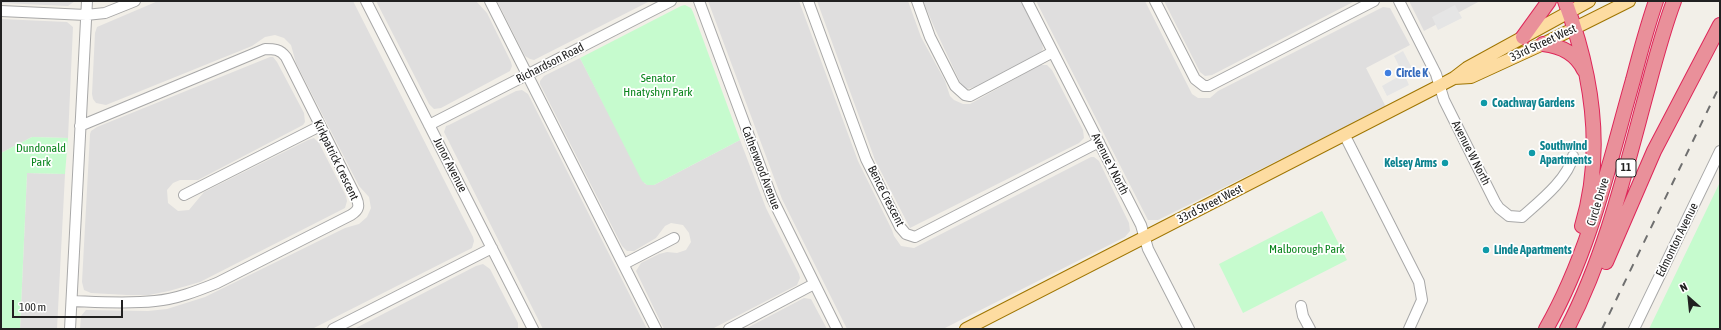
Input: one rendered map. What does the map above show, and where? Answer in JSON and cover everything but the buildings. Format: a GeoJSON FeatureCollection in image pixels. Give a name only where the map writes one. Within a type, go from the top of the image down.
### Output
{"type":"FeatureCollection","features":[{"type":"Feature","properties":{"kind":"highway"},"geometry":{"type":"LineString","coordinates":[[1523,37],[1548,1]]}},
{"type":"Feature","properties":{"kind":"highway","name":"Circle Drive"},"geometry":{"type":"LineString","coordinates":[[1567,329],[1599,256],[1614,212],[1661,40],[1674,2]]}},
{"type":"Feature","properties":{"kind":"highway"},"geometry":{"type":"LineString","coordinates":[[1555,314],[1586,214],[1595,145],[1589,86],[1576,28],[1567,6]]}},
{"type":"Feature","properties":{"kind":"highway","name":"Circle Drive"},"geometry":{"type":"LineString","coordinates":[[1546,329],[1555,314],[1581,257],[1597,209],[1654,6]]}},
{"type":"Feature","properties":{"kind":"highway"},"geometry":{"type":"LineString","coordinates":[[1576,329],[1654,151],[1720,25]]}},
{"type":"Feature","properties":{"kind":"highway"},"geometry":{"type":"LineString","coordinates":[[1543,44],[1559,46],[1574,57],[1582,67],[1589,86]]}},
{"type":"Feature","properties":{"kind":"main road","name":"33rd Street West"},"geometry":{"type":"LineString","coordinates":[[966,329],[1344,136],[1454,78],[1467,68],[1523,37],[1567,6],[1589,1]]}},
{"type":"Feature","properties":{"kind":"main road","name":"33rd Street West"},"geometry":{"type":"LineString","coordinates":[[1454,78],[1471,77],[1543,44],[1629,1]]}},
{"type":"Feature","properties":{"kind":"street"},"geometry":{"type":"LineString","coordinates":[[70,329],[87,1]]}},
{"type":"Feature","properties":{"kind":"street"},"geometry":{"type":"LineString","coordinates":[[1,11],[86,15],[105,13],[135,1]]}},
{"type":"Feature","properties":{"kind":"street","name":"Junor Avenue"},"geometry":{"type":"LineString","coordinates":[[366,1],[534,329]]}},
{"type":"Feature","properties":{"kind":"street"},"geometry":{"type":"LineString","coordinates":[[490,1],[656,329]]}},
{"type":"Feature","properties":{"kind":"street","name":"Richardson Road"},"geometry":{"type":"LineString","coordinates":[[429,125],[670,1]]}},
{"type":"Feature","properties":{"kind":"street","name":"Catherwood Avenue"},"geometry":{"type":"LineString","coordinates":[[699,1],[772,198],[837,329]]}},
{"type":"Feature","properties":{"kind":"street","name":"Bence Crescent"},"geometry":{"type":"LineString","coordinates":[[808,1],[866,159],[900,227],[910,236],[915,237],[1099,142]]}},
{"type":"Feature","properties":{"kind":"street"},"geometry":{"type":"LineString","coordinates":[[917,1],[930,37],[955,86],[965,95],[970,96],[1053,52]]}},
{"type":"Feature","properties":{"kind":"street","name":"Avenue Y North"},"geometry":{"type":"LineString","coordinates":[[1027,1],[1141,225],[1148,249],[1189,329]]}},
{"type":"Feature","properties":{"kind":"street"},"geometry":{"type":"LineString","coordinates":[[1155,1],[1195,79],[1204,86],[1209,86],[1374,1]]}},
{"type":"Feature","properties":{"kind":"street","name":"Avenue W North"},"geometry":{"type":"LineString","coordinates":[[1398,1],[1436,74],[1439,86],[1462,137],[1499,208],[1509,216],[1522,217],[1566,175],[1573,156]]}},
{"type":"Feature","properties":{"kind":"street","name":"Kirkpatrick Crescent"},"geometry":{"type":"LineString","coordinates":[[72,301],[156,301],[196,292],[217,283],[357,212],[359,208],[356,197],[320,126],[282,52],[278,50],[265,49],[80,126]]}},
{"type":"Feature","properties":{"kind":"street"},"geometry":{"type":"LineString","coordinates":[[184,195],[320,126]]}},
{"type":"Feature","properties":{"kind":"street"},"geometry":{"type":"LineString","coordinates":[[1344,136],[1419,282],[1422,300],[1409,329]]}},
{"type":"Feature","properties":{"kind":"street","name":"Edmonton Avenue"},"geometry":{"type":"LineString","coordinates":[[1634,329],[1720,152]]}},
{"type":"Feature","properties":{"kind":"street"},"geometry":{"type":"LineString","coordinates":[[624,264],[674,238]]}},
{"type":"Feature","properties":{"kind":"street"},"geometry":{"type":"LineString","coordinates":[[333,329],[492,248]]}},
{"type":"Feature","properties":{"kind":"street"},"geometry":{"type":"LineString","coordinates":[[728,329],[814,284]]}},
{"type":"Feature","properties":{"kind":"street"},"geometry":{"type":"LineString","coordinates":[[1301,306],[1310,329]]}},
{"type":"Feature","properties":{"kind":"shaded area"},"geometry":{"type":"Polygon","coordinates":[[[1,1],[75,1],[68,6],[2,3],[1,1]]]}},
{"type":"Feature","properties":{"kind":"shaded area"},"geometry":{"type":"Polygon","coordinates":[[[158,1],[353,1],[473,237],[474,241],[472,248],[312,329],[80,329],[81,316],[86,310],[148,311],[167,309],[205,297],[345,228],[359,224],[367,217],[371,208],[369,197],[359,186],[296,63],[291,45],[284,38],[275,35],[265,37],[252,46],[106,105],[96,103],[92,94],[95,33],[97,27],[158,1]]]}},
{"type":"Feature","properties":{"kind":"shaded area"},"geometry":{"type":"Polygon","coordinates":[[[376,1],[476,1],[487,13],[511,62],[512,66],[510,71],[441,108],[434,109],[429,104],[376,1]]]}},
{"type":"Feature","properties":{"kind":"shaded area"},"geometry":{"type":"Polygon","coordinates":[[[497,1],[650,1],[534,60],[525,56],[497,1]]]}},
{"type":"Feature","properties":{"kind":"shaded area"},"geometry":{"type":"Polygon","coordinates":[[[708,1],[799,1],[858,161],[894,236],[901,246],[914,248],[1091,157],[1094,157],[1099,161],[1129,223],[1130,231],[1125,237],[943,329],[847,329],[782,199],[708,1]]]}},
{"type":"Feature","properties":{"kind":"shaded area"},"geometry":{"type":"Polygon","coordinates":[[[817,1],[908,1],[921,37],[945,81],[950,96],[954,100],[963,104],[970,104],[1040,65],[1047,65],[1052,70],[1083,130],[1084,138],[1079,143],[910,228],[875,160],[817,1]]]}},
{"type":"Feature","properties":{"kind":"shaded area"},"geometry":{"type":"Polygon","coordinates":[[[923,1],[1021,1],[1042,43],[1043,49],[1040,53],[975,87],[967,89],[963,87],[960,82],[923,1]]]}},
{"type":"Feature","properties":{"kind":"shaded area"},"geometry":{"type":"Polygon","coordinates":[[[1036,1],[1145,1],[1192,94],[1198,98],[1210,98],[1218,91],[1383,7],[1390,8],[1410,45],[1366,68],[1386,107],[1158,220],[1148,220],[1036,1]]]}},
{"type":"Feature","properties":{"kind":"shaded area"},"geometry":{"type":"Polygon","coordinates":[[[1164,1],[1355,1],[1212,75],[1205,76],[1200,72],[1164,1]]]}},
{"type":"Feature","properties":{"kind":"shaded area"},"geometry":{"type":"Polygon","coordinates":[[[1409,1],[1480,1],[1424,31],[1409,1]]]}},
{"type":"Feature","properties":{"kind":"shaded area"},"geometry":{"type":"Polygon","coordinates":[[[1455,5],[1462,18],[1438,30],[1432,17],[1455,5]]]}},
{"type":"Feature","properties":{"kind":"shaded area"},"geometry":{"type":"Polygon","coordinates":[[[1,19],[67,22],[73,27],[68,138],[32,137],[1,153],[1,19]]]}},
{"type":"Feature","properties":{"kind":"shaded area"},"geometry":{"type":"Polygon","coordinates":[[[1403,51],[1413,70],[1404,74],[1409,85],[1387,96],[1382,86],[1403,74],[1394,56],[1403,51]]]}},
{"type":"Feature","properties":{"kind":"shaded area"},"geometry":{"type":"Polygon","coordinates":[[[273,57],[277,62],[304,113],[305,122],[303,125],[198,180],[180,180],[173,183],[167,190],[168,203],[178,211],[189,210],[204,192],[314,138],[319,143],[346,196],[347,201],[345,208],[200,282],[149,295],[91,293],[84,290],[82,282],[91,131],[97,127],[273,57]]]}},
{"type":"Feature","properties":{"kind":"shaded area"},"geometry":{"type":"Polygon","coordinates":[[[580,58],[645,184],[654,185],[740,140],[766,208],[799,274],[800,278],[797,285],[712,329],[664,329],[636,271],[641,263],[659,254],[667,252],[677,253],[686,250],[691,242],[689,233],[683,225],[671,223],[665,226],[656,238],[634,251],[627,251],[622,246],[540,84],[540,81],[544,76],[580,58]]]}},
{"type":"Feature","properties":{"kind":"shaded area"},"geometry":{"type":"Polygon","coordinates":[[[522,90],[528,94],[647,329],[543,329],[444,132],[446,126],[516,91],[522,90]]]}},
{"type":"Feature","properties":{"kind":"shaded area"},"geometry":{"type":"Polygon","coordinates":[[[27,173],[65,174],[57,329],[20,329],[27,173]]]}},
{"type":"Feature","properties":{"kind":"shaded area"},"geometry":{"type":"Polygon","coordinates":[[[483,264],[490,269],[518,323],[518,329],[354,329],[476,266],[483,264]]]}},
{"type":"Feature","properties":{"kind":"shaded area"},"geometry":{"type":"Polygon","coordinates":[[[804,298],[811,299],[827,329],[745,329],[804,298]]]}},
{"type":"Feature","properties":{"kind":"green space","name":"Senator Hnatyshyn Park"},"geometry":{"type":"Polygon","coordinates":[[[685,5],[691,8],[693,12],[740,140],[654,185],[647,185],[642,181],[580,58],[685,5]]]}},
{"type":"Feature","properties":{"kind":"green space","name":"Dundonald Park"},"geometry":{"type":"Polygon","coordinates":[[[32,137],[68,138],[65,174],[27,173],[20,329],[1,329],[1,153],[32,137]]]}},
{"type":"Feature","properties":{"kind":"green space"},"geometry":{"type":"Polygon","coordinates":[[[1720,182],[1720,329],[1649,329],[1720,182]]]}},
{"type":"Feature","properties":{"kind":"green space","name":"Malborough Park"},"geometry":{"type":"Polygon","coordinates":[[[1322,211],[1347,260],[1243,313],[1219,264],[1322,211]]]}},
{"type":"Feature","properties":{"kind":"railway"},"geometry":{"type":"LineString","coordinates":[[1602,329],[1720,85]]}},
{"type":"Feature","properties":{"kind":"place","name":"Circle K"},"geometry":{"type":"Point","coordinates":[1388,73]}},
{"type":"Feature","properties":{"kind":"place","name":"Coachway Gardens"},"geometry":{"type":"Point","coordinates":[1484,103]}},
{"type":"Feature","properties":{"kind":"place","name":"Southwind Apartments"},"geometry":{"type":"Point","coordinates":[1532,153]}},
{"type":"Feature","properties":{"kind":"place","name":"Kelsey Arms"},"geometry":{"type":"Point","coordinates":[1445,163]}},
{"type":"Feature","properties":{"kind":"place","name":"Linde Apartments"},"geometry":{"type":"Point","coordinates":[1486,250]}}]}
